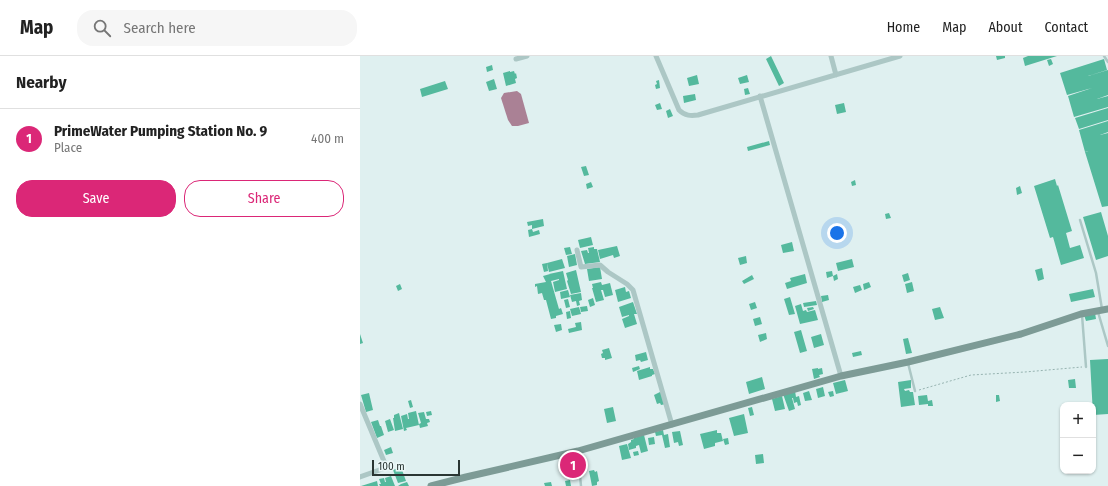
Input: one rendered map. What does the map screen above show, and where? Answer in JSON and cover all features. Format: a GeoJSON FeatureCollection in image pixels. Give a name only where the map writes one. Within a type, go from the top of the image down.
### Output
{"type":"FeatureCollection","features":[{"type":"Feature","properties":{"kind":"street"},"geometry":{"type":"LineString","coordinates":[[516,59],[527,56]]}},
{"type":"Feature","properties":{"kind":"street"},"geometry":{"type":"LineString","coordinates":[[656,56],[679,110],[691,116],[900,56]]}},
{"type":"Feature","properties":{"kind":"street"},"geometry":{"type":"LineString","coordinates":[[831,56],[836,75]]}},
{"type":"Feature","properties":{"kind":"street"},"geometry":{"type":"LineString","coordinates":[[760,96],[841,376]]}},
{"type":"Feature","properties":{"kind":"street"},"geometry":{"type":"LineString","coordinates":[[577,250],[581,267],[600,265],[633,290],[672,425]]}},
{"type":"Feature","properties":{"kind":"street"},"geometry":{"type":"LineString","coordinates":[[432,486],[578,451],[841,376],[908,362],[1021,334],[1082,314],[1103,310]]}},
{"type":"Feature","properties":{"kind":"street"},"geometry":{"type":"LineString","coordinates":[[360,404],[386,466],[385,468],[360,477]]}},
{"type":"Feature","properties":{"kind":"lane"},"geometry":{"type":"LineString","coordinates":[[1104,56],[1108,62]]}},
{"type":"Feature","properties":{"kind":"lane"},"geometry":{"type":"LineString","coordinates":[[1080,220],[1096,273],[1108,346]]}},
{"type":"Feature","properties":{"kind":"lane"},"geometry":{"type":"LineString","coordinates":[[1082,314],[1086,366]]}},
{"type":"Feature","properties":{"kind":"lane"},"geometry":{"type":"LineString","coordinates":[[908,362],[915,391]]}},
{"type":"Feature","properties":{"kind":"lane"},"geometry":{"type":"LineString","coordinates":[[578,451],[581,486]]}},
{"type":"Feature","properties":{"kind":"path"},"geometry":{"type":"LineString","coordinates":[[915,391],[971,375],[1025,372],[1086,366]]}},
{"type":"Feature","properties":{"kind":"shaded area"},"geometry":{"type":"Polygon","coordinates":[[[517,91],[521,94],[529,123],[512,126],[508,120],[501,98],[504,93],[517,91]]]}},
{"type":"Feature","properties":{"kind":"building"},"geometry":{"type":"Polygon","coordinates":[[[771,56],[784,83],[779,86],[766,59],[771,56]]]}},
{"type":"Feature","properties":{"kind":"building"},"geometry":{"type":"Polygon","coordinates":[[[996,56],[1005,56],[1005,58],[997,60],[996,56]]]}},
{"type":"Feature","properties":{"kind":"building"},"geometry":{"type":"Polygon","coordinates":[[[1028,56],[1057,56],[1025,66],[1023,58],[1028,56]]]}},
{"type":"Feature","properties":{"kind":"building"},"geometry":{"type":"Polygon","coordinates":[[[1051,59],[1053,64],[1049,66],[1047,60],[1051,59]]]}},
{"type":"Feature","properties":{"kind":"building"},"geometry":{"type":"Polygon","coordinates":[[[1104,59],[1107,70],[1088,76],[1108,70],[1108,95],[1097,99],[1108,96],[1108,107],[1074,117],[1068,96],[1092,88],[1067,95],[1060,73],[1104,59]]]}},
{"type":"Feature","properties":{"kind":"building"},"geometry":{"type":"Polygon","coordinates":[[[492,65],[493,70],[487,72],[486,67],[492,65]]]}},
{"type":"Feature","properties":{"kind":"building"},"geometry":{"type":"Polygon","coordinates":[[[514,71],[515,74],[516,73],[516,83],[506,86],[503,73],[514,71]]]}},
{"type":"Feature","properties":{"kind":"building"},"geometry":{"type":"Polygon","coordinates":[[[697,75],[699,84],[689,86],[687,78],[697,75]]]}},
{"type":"Feature","properties":{"kind":"building"},"geometry":{"type":"Polygon","coordinates":[[[747,75],[749,82],[740,84],[738,78],[747,75]]]}},
{"type":"Feature","properties":{"kind":"building"},"geometry":{"type":"Polygon","coordinates":[[[494,79],[497,89],[489,91],[486,82],[494,79]]]}},
{"type":"Feature","properties":{"kind":"building"},"geometry":{"type":"Polygon","coordinates":[[[659,80],[660,88],[656,89],[656,81],[659,80]]]}},
{"type":"Feature","properties":{"kind":"building"},"geometry":{"type":"Polygon","coordinates":[[[445,81],[448,89],[422,97],[420,89],[445,81]]]}},
{"type":"Feature","properties":{"kind":"building"},"geometry":{"type":"Polygon","coordinates":[[[748,88],[750,94],[745,95],[744,89],[748,88]]]}},
{"type":"Feature","properties":{"kind":"building"},"geometry":{"type":"Polygon","coordinates":[[[695,94],[696,100],[684,103],[683,96],[695,94]]]}},
{"type":"Feature","properties":{"kind":"building"},"geometry":{"type":"Polygon","coordinates":[[[660,103],[662,109],[657,110],[655,105],[660,103]]]}},
{"type":"Feature","properties":{"kind":"building"},"geometry":{"type":"Polygon","coordinates":[[[844,103],[846,112],[837,114],[835,105],[844,103]]]}},
{"type":"Feature","properties":{"kind":"building"},"geometry":{"type":"Polygon","coordinates":[[[1108,108],[1108,120],[1079,129],[1075,118],[1108,108]]]}},
{"type":"Feature","properties":{"kind":"building"},"geometry":{"type":"Polygon","coordinates":[[[670,109],[673,116],[668,118],[666,111],[670,109]]]}},
{"type":"Feature","properties":{"kind":"building"},"geometry":{"type":"Polygon","coordinates":[[[1108,121],[1108,132],[1100,135],[1108,133],[1108,145],[1085,152],[1079,130],[1108,121]]]}},
{"type":"Feature","properties":{"kind":"building"},"geometry":{"type":"Polygon","coordinates":[[[769,141],[770,145],[748,151],[747,147],[769,141]]]}},
{"type":"Feature","properties":{"kind":"building"},"geometry":{"type":"Polygon","coordinates":[[[1108,145],[1108,206],[1102,207],[1085,152],[1108,145]]]}},
{"type":"Feature","properties":{"kind":"building"},"geometry":{"type":"Polygon","coordinates":[[[586,166],[589,175],[584,176],[581,167],[586,166]]]}},
{"type":"Feature","properties":{"kind":"building"},"geometry":{"type":"Polygon","coordinates":[[[1055,179],[1072,231],[1066,233],[1070,248],[1080,245],[1084,258],[1061,265],[1053,237],[1050,238],[1034,186],[1055,179]]]}},
{"type":"Feature","properties":{"kind":"building"},"geometry":{"type":"Polygon","coordinates":[[[855,180],[856,185],[852,186],[851,182],[855,180]]]}},
{"type":"Feature","properties":{"kind":"building"},"geometry":{"type":"Polygon","coordinates":[[[591,182],[593,187],[587,189],[586,184],[591,182]]]}},
{"type":"Feature","properties":{"kind":"building"},"geometry":{"type":"Polygon","coordinates":[[[1020,186],[1022,193],[1017,195],[1016,188],[1020,186]]]}},
{"type":"Feature","properties":{"kind":"building"},"geometry":{"type":"Polygon","coordinates":[[[1101,212],[1108,236],[1108,256],[1096,260],[1083,217],[1101,212]]]}},
{"type":"Feature","properties":{"kind":"building"},"geometry":{"type":"Polygon","coordinates":[[[889,213],[891,218],[886,219],[885,214],[889,213]]]}},
{"type":"Feature","properties":{"kind":"building"},"geometry":{"type":"Polygon","coordinates":[[[543,219],[544,226],[532,229],[532,225],[528,226],[527,222],[543,219]]]}},
{"type":"Feature","properties":{"kind":"building"},"geometry":{"type":"Polygon","coordinates":[[[532,229],[533,232],[539,230],[540,234],[529,237],[528,230],[532,229]]]}},
{"type":"Feature","properties":{"kind":"building"},"geometry":{"type":"Polygon","coordinates":[[[591,237],[593,245],[580,248],[578,240],[591,237]]]}},
{"type":"Feature","properties":{"kind":"building"},"geometry":{"type":"Polygon","coordinates":[[[792,242],[794,251],[783,253],[781,245],[792,242]]]}},
{"type":"Feature","properties":{"kind":"building"},"geometry":{"type":"Polygon","coordinates":[[[617,246],[620,256],[614,258],[613,255],[600,259],[598,250],[617,246]]]}},
{"type":"Feature","properties":{"kind":"building"},"geometry":{"type":"Polygon","coordinates":[[[570,247],[572,254],[566,255],[564,248],[570,247]]]}},
{"type":"Feature","properties":{"kind":"building"},"geometry":{"type":"Polygon","coordinates":[[[594,247],[594,249],[597,249],[600,262],[585,264],[581,251],[587,250],[589,253],[588,248],[594,247]]]}},
{"type":"Feature","properties":{"kind":"building"},"geometry":{"type":"Polygon","coordinates":[[[575,254],[577,265],[569,267],[567,256],[575,254]]]}},
{"type":"Feature","properties":{"kind":"building"},"geometry":{"type":"Polygon","coordinates":[[[746,256],[747,263],[740,265],[738,258],[746,256]]]}},
{"type":"Feature","properties":{"kind":"building"},"geometry":{"type":"Polygon","coordinates":[[[562,259],[565,268],[549,272],[547,263],[562,259]]]}},
{"type":"Feature","properties":{"kind":"building"},"geometry":{"type":"Polygon","coordinates":[[[852,259],[854,267],[838,271],[836,263],[852,259]]]}},
{"type":"Feature","properties":{"kind":"building"},"geometry":{"type":"Polygon","coordinates":[[[547,263],[548,271],[544,272],[542,264],[547,263]]]}},
{"type":"Feature","properties":{"kind":"building"},"geometry":{"type":"Polygon","coordinates":[[[600,267],[602,279],[589,281],[587,269],[600,267]]]}},
{"type":"Feature","properties":{"kind":"building"},"geometry":{"type":"Polygon","coordinates":[[[1042,268],[1044,279],[1038,281],[1035,270],[1042,268]]]}},
{"type":"Feature","properties":{"kind":"building"},"geometry":{"type":"Polygon","coordinates":[[[576,270],[581,292],[571,294],[566,273],[576,270]]]}},
{"type":"Feature","properties":{"kind":"building"},"geometry":{"type":"Polygon","coordinates":[[[563,271],[567,289],[555,292],[553,282],[559,279],[551,281],[559,309],[561,308],[563,314],[551,319],[546,300],[544,300],[542,293],[538,294],[537,286],[535,287],[535,284],[546,282],[543,276],[563,271]]]}},
{"type":"Feature","properties":{"kind":"building"},"geometry":{"type":"Polygon","coordinates":[[[832,271],[833,276],[827,278],[826,272],[832,271]]]}},
{"type":"Feature","properties":{"kind":"building"},"geometry":{"type":"Polygon","coordinates":[[[908,273],[910,280],[904,282],[902,275],[908,273]]]}},
{"type":"Feature","properties":{"kind":"building"},"geometry":{"type":"Polygon","coordinates":[[[805,274],[807,283],[787,289],[785,283],[791,281],[790,278],[805,274]]]}},
{"type":"Feature","properties":{"kind":"building"},"geometry":{"type":"Polygon","coordinates":[[[837,274],[838,279],[834,281],[833,276],[837,274]]]}},
{"type":"Feature","properties":{"kind":"building"},"geometry":{"type":"Polygon","coordinates":[[[752,275],[754,279],[744,284],[742,281],[752,275]]]}},
{"type":"Feature","properties":{"kind":"building"},"geometry":{"type":"Polygon","coordinates":[[[601,282],[602,285],[610,283],[613,295],[605,297],[603,290],[601,290],[604,300],[596,302],[592,284],[601,282]]]}},
{"type":"Feature","properties":{"kind":"building"},"geometry":{"type":"Polygon","coordinates":[[[869,282],[871,287],[864,290],[863,284],[869,282]]]}},
{"type":"Feature","properties":{"kind":"building"},"geometry":{"type":"Polygon","coordinates":[[[912,282],[914,291],[907,293],[905,284],[912,282]]]}},
{"type":"Feature","properties":{"kind":"building"},"geometry":{"type":"Polygon","coordinates":[[[400,284],[402,289],[398,291],[396,286],[400,284]]]}},
{"type":"Feature","properties":{"kind":"building"},"geometry":{"type":"Polygon","coordinates":[[[860,285],[862,290],[855,293],[853,287],[860,285]]]}},
{"type":"Feature","properties":{"kind":"building"},"geometry":{"type":"Polygon","coordinates":[[[625,287],[626,292],[629,291],[631,298],[618,302],[615,290],[625,287]]]}},
{"type":"Feature","properties":{"kind":"building"},"geometry":{"type":"Polygon","coordinates":[[[1093,289],[1095,297],[1071,302],[1069,294],[1093,289]]]}},
{"type":"Feature","properties":{"kind":"building"},"geometry":{"type":"Polygon","coordinates":[[[568,290],[570,297],[561,299],[560,292],[568,290]]]}},
{"type":"Feature","properties":{"kind":"building"},"geometry":{"type":"Polygon","coordinates":[[[581,293],[582,300],[579,301],[580,305],[577,306],[576,301],[572,302],[570,295],[581,293]]]}},
{"type":"Feature","properties":{"kind":"building"},"geometry":{"type":"Polygon","coordinates":[[[828,295],[829,300],[822,302],[821,296],[828,295]]]}},
{"type":"Feature","properties":{"kind":"building"},"geometry":{"type":"Polygon","coordinates":[[[790,297],[795,314],[789,315],[784,299],[790,297]]]}},
{"type":"Feature","properties":{"kind":"building"},"geometry":{"type":"Polygon","coordinates":[[[593,298],[595,305],[590,307],[588,300],[593,298]]]}},
{"type":"Feature","properties":{"kind":"building"},"geometry":{"type":"Polygon","coordinates":[[[568,299],[570,307],[566,308],[564,300],[568,299]]]}},
{"type":"Feature","properties":{"kind":"building"},"geometry":{"type":"Polygon","coordinates":[[[816,301],[817,305],[804,307],[803,303],[816,301]]]}},
{"type":"Feature","properties":{"kind":"building"},"geometry":{"type":"Polygon","coordinates":[[[633,302],[637,314],[634,314],[637,324],[625,328],[622,319],[629,315],[622,317],[619,307],[633,302]]]}},
{"type":"Feature","properties":{"kind":"building"},"geometry":{"type":"Polygon","coordinates":[[[755,302],[757,308],[751,310],[749,304],[755,302]]]}},
{"type":"Feature","properties":{"kind":"building"},"geometry":{"type":"Polygon","coordinates":[[[801,304],[803,311],[806,310],[807,312],[815,310],[818,320],[800,324],[795,306],[801,304]]]}},
{"type":"Feature","properties":{"kind":"building"},"geometry":{"type":"Polygon","coordinates":[[[587,306],[588,311],[581,312],[580,307],[587,306]]]}},
{"type":"Feature","properties":{"kind":"building"},"geometry":{"type":"Polygon","coordinates":[[[579,307],[581,314],[572,316],[570,309],[579,307]]]}},
{"type":"Feature","properties":{"kind":"building"},"geometry":{"type":"Polygon","coordinates":[[[813,307],[814,309],[808,311],[807,308],[813,307]]]}},
{"type":"Feature","properties":{"kind":"building"},"geometry":{"type":"Polygon","coordinates":[[[940,307],[944,318],[935,320],[932,309],[940,307]]]}},
{"type":"Feature","properties":{"kind":"building"},"geometry":{"type":"Polygon","coordinates":[[[570,311],[571,318],[567,319],[566,312],[570,311]]]}},
{"type":"Feature","properties":{"kind":"building"},"geometry":{"type":"Polygon","coordinates":[[[1095,313],[1096,319],[1086,321],[1084,315],[1095,313]]]}},
{"type":"Feature","properties":{"kind":"building"},"geometry":{"type":"Polygon","coordinates":[[[760,317],[762,324],[755,326],[753,319],[760,317]]]}},
{"type":"Feature","properties":{"kind":"building"},"geometry":{"type":"Polygon","coordinates":[[[581,322],[582,330],[569,333],[568,329],[576,327],[575,323],[581,322]]]}},
{"type":"Feature","properties":{"kind":"building"},"geometry":{"type":"Polygon","coordinates":[[[561,324],[562,330],[556,332],[554,325],[561,324]]]}},
{"type":"Feature","properties":{"kind":"building"},"geometry":{"type":"Polygon","coordinates":[[[801,330],[807,351],[800,353],[794,332],[801,330]]]}},
{"type":"Feature","properties":{"kind":"building"},"geometry":{"type":"Polygon","coordinates":[[[766,333],[767,339],[760,342],[758,335],[766,333]]]}},
{"type":"Feature","properties":{"kind":"building"},"geometry":{"type":"Polygon","coordinates":[[[360,334],[363,343],[360,344],[360,334]]]}},
{"type":"Feature","properties":{"kind":"building"},"geometry":{"type":"Polygon","coordinates":[[[821,334],[824,345],[814,348],[811,337],[821,334]]]}},
{"type":"Feature","properties":{"kind":"building"},"geometry":{"type":"Polygon","coordinates":[[[908,338],[912,353],[906,354],[903,339],[908,338]]]}},
{"type":"Feature","properties":{"kind":"building"},"geometry":{"type":"Polygon","coordinates":[[[609,348],[612,358],[605,360],[605,358],[602,358],[602,350],[609,348]]]}},
{"type":"Feature","properties":{"kind":"building"},"geometry":{"type":"Polygon","coordinates":[[[861,351],[862,355],[853,357],[852,353],[861,351]]]}},
{"type":"Feature","properties":{"kind":"building"},"geometry":{"type":"Polygon","coordinates":[[[646,352],[648,360],[641,362],[640,360],[636,361],[635,355],[646,352]]]}},
{"type":"Feature","properties":{"kind":"building"},"geometry":{"type":"Polygon","coordinates":[[[1108,359],[1108,414],[1096,415],[1096,402],[1092,402],[1090,360],[1108,359]]]}},
{"type":"Feature","properties":{"kind":"building"},"geometry":{"type":"Polygon","coordinates":[[[639,366],[640,369],[633,372],[632,368],[639,366]]]}},
{"type":"Feature","properties":{"kind":"building"},"geometry":{"type":"Polygon","coordinates":[[[650,367],[650,369],[653,369],[655,374],[639,380],[637,371],[650,367]]]}},
{"type":"Feature","properties":{"kind":"building"},"geometry":{"type":"Polygon","coordinates":[[[822,368],[823,374],[814,379],[812,369],[822,368]]]}},
{"type":"Feature","properties":{"kind":"building"},"geometry":{"type":"Polygon","coordinates":[[[762,377],[765,389],[749,394],[746,382],[762,377]]]}},
{"type":"Feature","properties":{"kind":"building"},"geometry":{"type":"Polygon","coordinates":[[[1075,379],[1076,388],[1069,388],[1068,380],[1075,379]]]}},
{"type":"Feature","properties":{"kind":"building"},"geometry":{"type":"Polygon","coordinates":[[[845,380],[848,391],[836,394],[833,383],[845,380]]]}},
{"type":"Feature","properties":{"kind":"building"},"geometry":{"type":"Polygon","coordinates":[[[911,380],[911,388],[904,389],[905,391],[909,390],[910,392],[913,392],[915,405],[901,407],[898,382],[911,380]]]}},
{"type":"Feature","properties":{"kind":"building"},"geometry":{"type":"Polygon","coordinates":[[[823,387],[825,396],[818,398],[816,389],[823,387]]]}},
{"type":"Feature","properties":{"kind":"building"},"geometry":{"type":"Polygon","coordinates":[[[662,391],[666,404],[661,405],[660,403],[657,404],[654,395],[662,391]]]}},
{"type":"Feature","properties":{"kind":"building"},"geometry":{"type":"Polygon","coordinates":[[[795,391],[796,397],[799,396],[801,405],[798,406],[797,402],[794,403],[792,398],[795,409],[789,411],[783,394],[795,391]]]}},
{"type":"Feature","properties":{"kind":"building"},"geometry":{"type":"Polygon","coordinates":[[[809,391],[812,400],[805,401],[803,393],[809,391]]]}},
{"type":"Feature","properties":{"kind":"building"},"geometry":{"type":"Polygon","coordinates":[[[833,391],[834,396],[830,397],[828,392],[833,391]]]}},
{"type":"Feature","properties":{"kind":"building"},"geometry":{"type":"Polygon","coordinates":[[[369,393],[373,410],[366,412],[361,395],[369,393]]]}},
{"type":"Feature","properties":{"kind":"building"},"geometry":{"type":"Polygon","coordinates":[[[927,395],[928,401],[932,400],[933,406],[928,406],[928,404],[919,405],[918,396],[927,395]]]}},
{"type":"Feature","properties":{"kind":"building"},"geometry":{"type":"Polygon","coordinates":[[[996,395],[999,395],[1000,401],[996,402],[996,395]]]}},
{"type":"Feature","properties":{"kind":"building"},"geometry":{"type":"Polygon","coordinates":[[[782,396],[785,409],[775,411],[772,399],[782,396]]]}},
{"type":"Feature","properties":{"kind":"building"},"geometry":{"type":"Polygon","coordinates":[[[411,400],[413,407],[410,408],[408,401],[411,400]]]}},
{"type":"Feature","properties":{"kind":"building"},"geometry":{"type":"Polygon","coordinates":[[[613,407],[616,421],[607,423],[604,409],[613,407]]]}},
{"type":"Feature","properties":{"kind":"building"},"geometry":{"type":"Polygon","coordinates":[[[752,407],[754,415],[750,416],[748,408],[752,407]]]}},
{"type":"Feature","properties":{"kind":"building"},"geometry":{"type":"Polygon","coordinates":[[[416,411],[419,425],[406,428],[407,430],[404,431],[401,416],[407,414],[409,419],[408,413],[416,411]]]}},
{"type":"Feature","properties":{"kind":"building"},"geometry":{"type":"Polygon","coordinates":[[[431,411],[432,415],[427,416],[426,412],[431,411]]]}},
{"type":"Feature","properties":{"kind":"building"},"geometry":{"type":"Polygon","coordinates":[[[424,412],[426,419],[429,419],[430,422],[427,423],[428,426],[420,428],[419,424],[421,423],[418,413],[424,412]]]}},
{"type":"Feature","properties":{"kind":"building"},"geometry":{"type":"Polygon","coordinates":[[[399,413],[403,429],[395,431],[393,418],[394,415],[399,413]]]}},
{"type":"Feature","properties":{"kind":"building"},"geometry":{"type":"Polygon","coordinates":[[[744,414],[748,433],[734,436],[729,418],[744,414]]]}},
{"type":"Feature","properties":{"kind":"building"},"geometry":{"type":"Polygon","coordinates":[[[390,419],[394,430],[388,432],[385,421],[390,419]]]}},
{"type":"Feature","properties":{"kind":"building"},"geometry":{"type":"Polygon","coordinates":[[[378,420],[384,435],[377,438],[371,422],[378,420]]]}},
{"type":"Feature","properties":{"kind":"building"},"geometry":{"type":"Polygon","coordinates":[[[663,430],[664,435],[668,434],[670,447],[665,448],[662,435],[656,436],[655,432],[663,430]]]}},
{"type":"Feature","properties":{"kind":"building"},"geometry":{"type":"Polygon","coordinates":[[[717,430],[717,433],[721,433],[723,441],[715,443],[715,446],[704,449],[700,434],[717,430]]]}},
{"type":"Feature","properties":{"kind":"building"},"geometry":{"type":"Polygon","coordinates":[[[680,431],[683,445],[679,446],[678,442],[674,443],[672,432],[680,431]]]}},
{"type":"Feature","properties":{"kind":"building"},"geometry":{"type":"Polygon","coordinates":[[[644,435],[648,451],[641,453],[639,445],[636,446],[636,448],[629,450],[628,444],[631,440],[644,435]]]}},
{"type":"Feature","properties":{"kind":"building"},"geometry":{"type":"Polygon","coordinates":[[[654,437],[655,444],[649,445],[648,438],[654,437]]]}},
{"type":"Feature","properties":{"kind":"building"},"geometry":{"type":"Polygon","coordinates":[[[728,438],[729,444],[725,445],[723,439],[728,438]]]}},
{"type":"Feature","properties":{"kind":"building"},"geometry":{"type":"Polygon","coordinates":[[[627,444],[631,458],[622,460],[619,446],[627,444]]]}},
{"type":"Feature","properties":{"kind":"building"},"geometry":{"type":"Polygon","coordinates":[[[391,447],[393,453],[386,455],[384,450],[391,447]]]}},
{"type":"Feature","properties":{"kind":"building"},"geometry":{"type":"Polygon","coordinates":[[[638,451],[639,455],[634,456],[633,452],[638,451]]]}},
{"type":"Feature","properties":{"kind":"building"},"geometry":{"type":"Polygon","coordinates":[[[763,454],[764,463],[756,464],[755,455],[763,454]]]}},
{"type":"Feature","properties":{"kind":"building"},"geometry":{"type":"Polygon","coordinates":[[[575,462],[576,467],[570,468],[569,463],[575,462]]]}},
{"type":"Feature","properties":{"kind":"building"},"geometry":{"type":"Polygon","coordinates":[[[401,467],[406,481],[398,483],[393,470],[401,467]]]}},
{"type":"Feature","properties":{"kind":"building"},"geometry":{"type":"Polygon","coordinates":[[[594,470],[595,472],[597,471],[599,481],[597,482],[597,485],[592,486],[589,471],[594,470]]]}},
{"type":"Feature","properties":{"kind":"building"},"geometry":{"type":"Polygon","coordinates":[[[391,476],[395,486],[380,486],[379,484],[381,484],[379,479],[384,478],[386,482],[385,478],[391,476]]]}},
{"type":"Feature","properties":{"kind":"building"},"geometry":{"type":"Polygon","coordinates":[[[570,480],[571,486],[566,486],[565,481],[570,480]]]}},
{"type":"Feature","properties":{"kind":"building"},"geometry":{"type":"Polygon","coordinates":[[[377,481],[378,486],[361,486],[377,481]]]}},
{"type":"Feature","properties":{"kind":"building"},"geometry":{"type":"Polygon","coordinates":[[[407,482],[409,486],[398,486],[401,484],[407,482]]]}},
{"type":"Feature","properties":{"kind":"building"},"geometry":{"type":"Polygon","coordinates":[[[551,482],[552,486],[545,486],[544,483],[551,482]]]}},
{"type":"Feature","properties":{"kind":"place","name":"PrimeWater Pumping Station No. 9"},"geometry":{"type":"Point","coordinates":[573,465]}}]}
